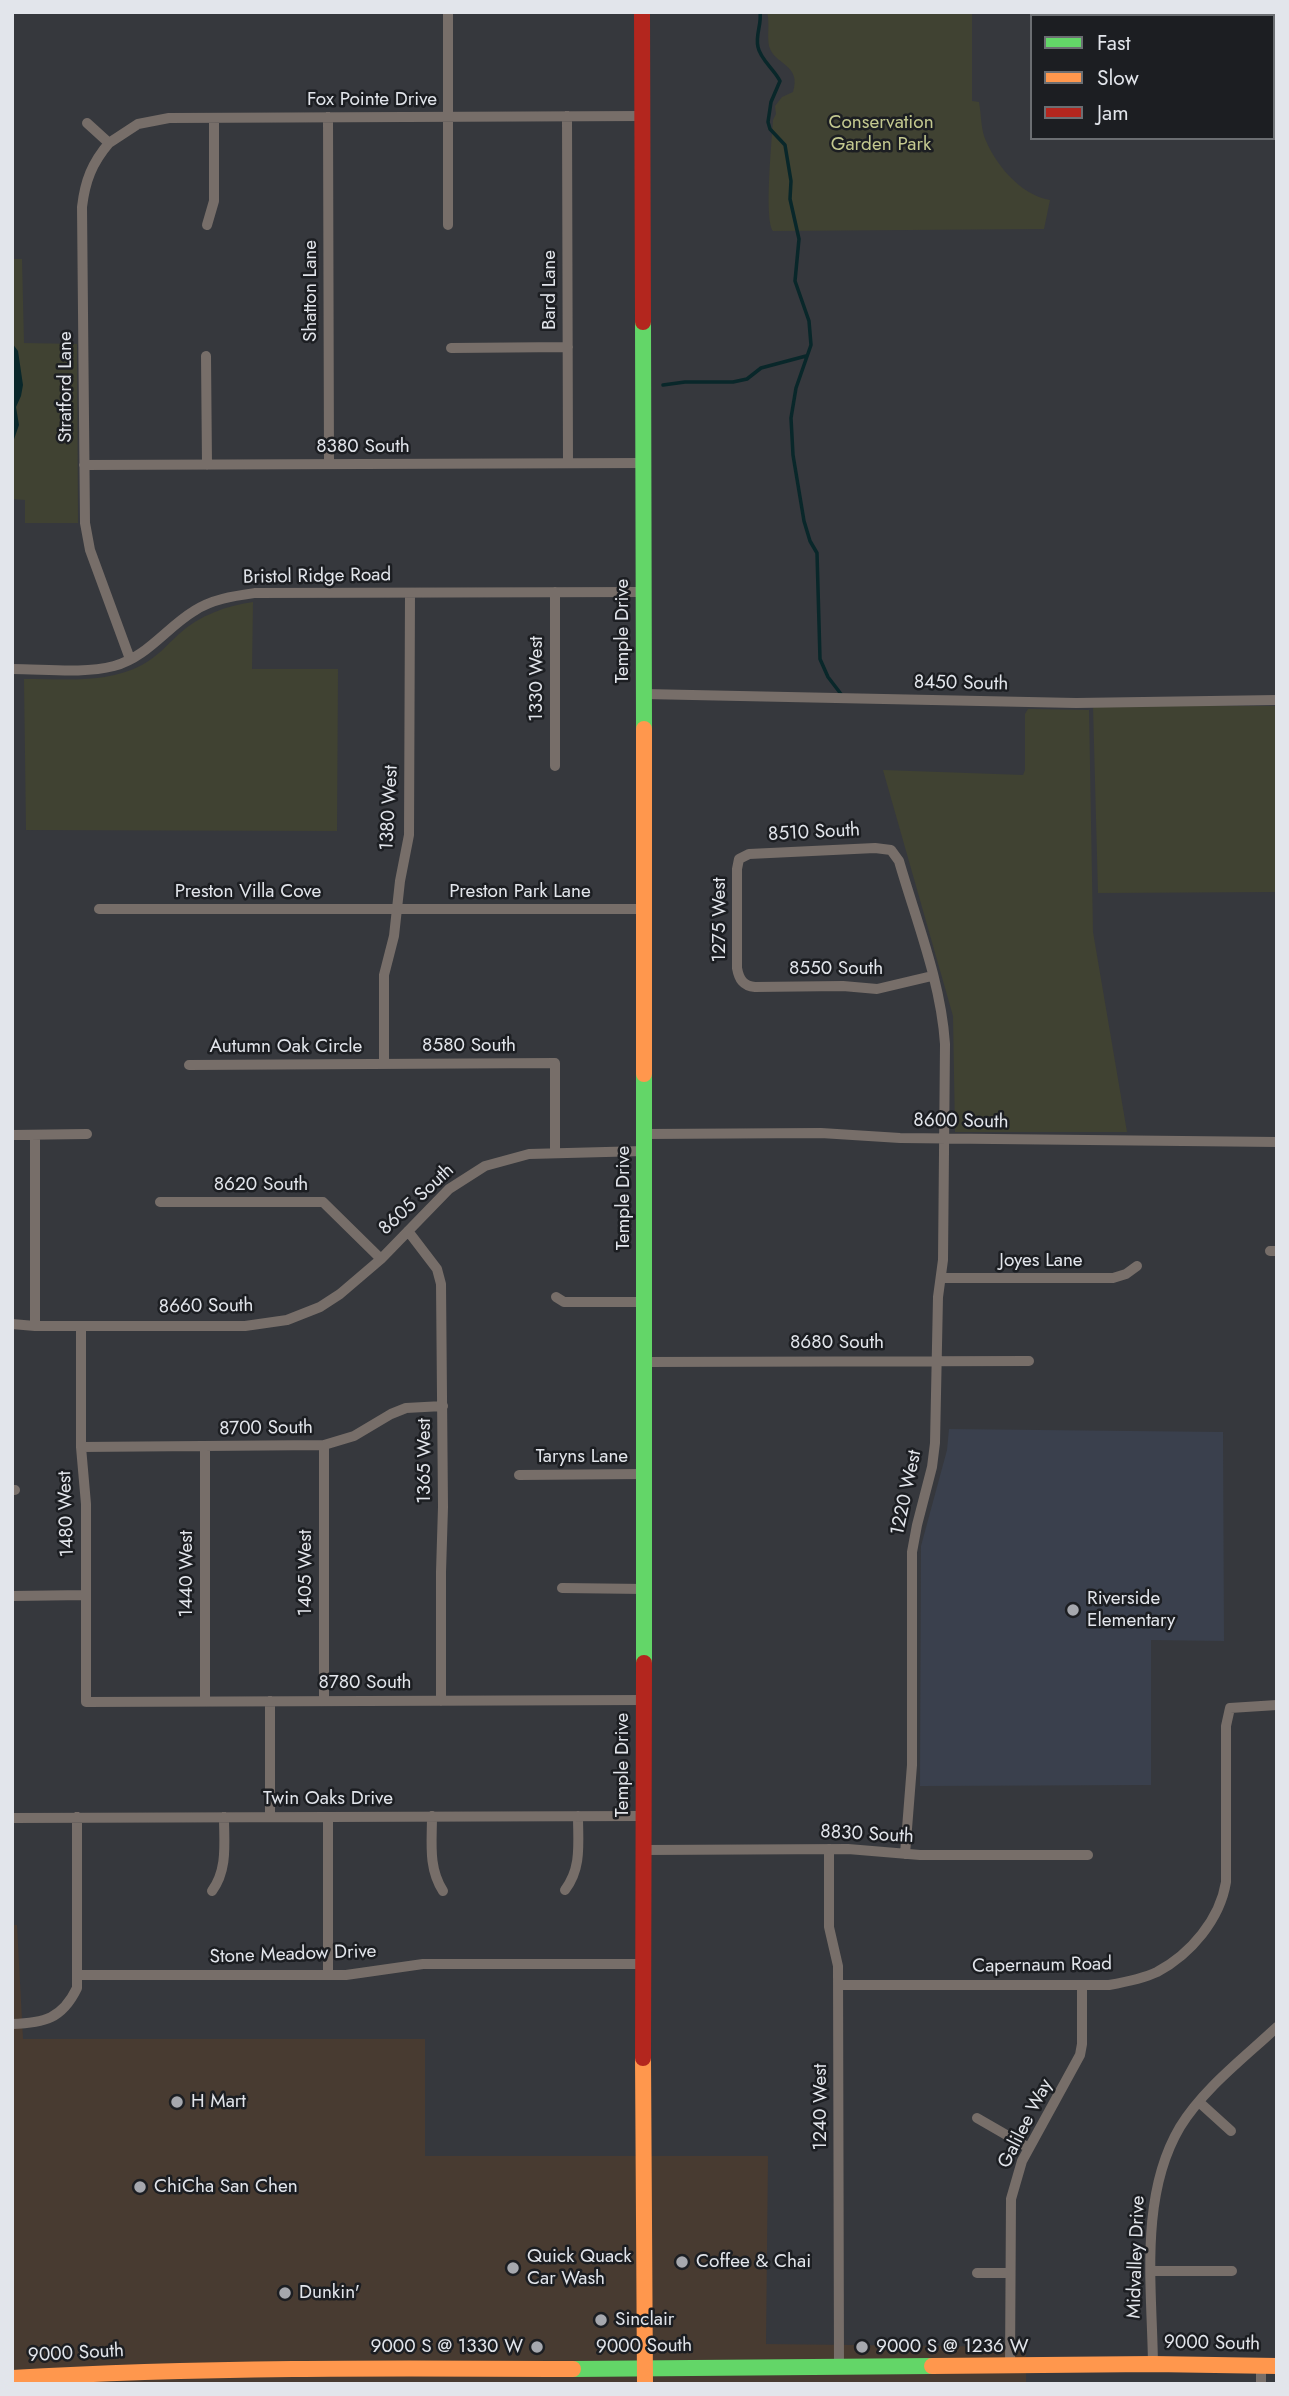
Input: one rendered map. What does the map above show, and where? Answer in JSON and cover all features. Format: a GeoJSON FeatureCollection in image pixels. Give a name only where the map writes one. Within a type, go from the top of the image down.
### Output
{"type":"FeatureCollection","features":[{"type":"Feature","properties":{"kind":"street"},"geometry":{"type":"LineString","coordinates":[[448,12],[448,225]]}},
{"type":"Feature","properties":{"kind":"street","name":"Temple Drive"},"geometry":{"type":"LineString","coordinates":[[642,12],[645,2376]]}},
{"type":"Feature","properties":{"kind":"street","name":"Bard Lane"},"geometry":{"type":"LineString","coordinates":[[567,116],[568,463]]}},
{"type":"Feature","properties":{"kind":"street","name":"Fox Pointe Drive"},"geometry":{"type":"LineString","coordinates":[[109,143],[138,124],[154,119],[642,116]]}},
{"type":"Feature","properties":{"kind":"street","name":"Shatton Lane"},"geometry":{"type":"LineString","coordinates":[[328,117],[329,464]]}},
{"type":"Feature","properties":{"kind":"street"},"geometry":{"type":"LineString","coordinates":[[207,225],[214,201],[214,118]]}},
{"type":"Feature","properties":{"kind":"street"},"geometry":{"type":"LineString","coordinates":[[87,123],[109,143]]}},
{"type":"Feature","properties":{"kind":"street","name":"Stratford Lane"},"geometry":{"type":"LineString","coordinates":[[109,143],[90,169],[82,207],[86,534],[130,660]]}},
{"type":"Feature","properties":{"kind":"street"},"geometry":{"type":"LineString","coordinates":[[451,348],[568,347]]}},
{"type":"Feature","properties":{"kind":"street"},"geometry":{"type":"LineString","coordinates":[[206,356],[207,465]]}},
{"type":"Feature","properties":{"kind":"street","name":"8380 South"},"geometry":{"type":"LineString","coordinates":[[84,465],[643,463]]}},
{"type":"Feature","properties":{"kind":"street","name":"1330 West"},"geometry":{"type":"LineString","coordinates":[[555,592],[555,766]]}},
{"type":"Feature","properties":{"kind":"street","name":"Bristol Ridge Road"},"geometry":{"type":"LineString","coordinates":[[12,669],[86,669],[114,666],[130,660],[194,611],[209,603],[255,593],[643,592]]}},
{"type":"Feature","properties":{"kind":"street","name":"1380 West"},"geometry":{"type":"LineString","coordinates":[[384,1064],[384,975],[394,936],[400,881],[410,835],[410,593]]}},
{"type":"Feature","properties":{"kind":"street","name":"8450 South"},"geometry":{"type":"LineString","coordinates":[[644,694],[1076,703],[1277,701]]}},
{"type":"Feature","properties":{"kind":"street","name":"8510 South"},"geometry":{"type":"LineString","coordinates":[[739,859],[749,854],[875,848],[891,850]]}},
{"type":"Feature","properties":{"kind":"street","name":"1220 West"},"geometry":{"type":"LineString","coordinates":[[891,850],[899,861],[940,1005],[944,1031],[942,1278],[938,1297],[935,1443],[912,1552],[912,1765],[905,1854]]}},
{"type":"Feature","properties":{"kind":"street","name":"1275 West"},"geometry":{"type":"LineString","coordinates":[[739,859],[737,968],[741,981]]}},
{"type":"Feature","properties":{"kind":"street","name":"Preston Villa Cove"},"geometry":{"type":"LineString","coordinates":[[99,909],[397,909]]}},
{"type":"Feature","properties":{"kind":"street","name":"Preston Park Lane"},"geometry":{"type":"LineString","coordinates":[[397,909],[644,909]]}},
{"type":"Feature","properties":{"kind":"street","name":"8550 South"},"geometry":{"type":"LineString","coordinates":[[741,981],[755,987],[843,986],[877,989],[932,976]]}},
{"type":"Feature","properties":{"kind":"street","name":"8580 South"},"geometry":{"type":"LineString","coordinates":[[384,1064],[555,1063],[555,1152]]}},
{"type":"Feature","properties":{"kind":"street","name":"Autumn Oak Circle"},"geometry":{"type":"LineString","coordinates":[[189,1065],[384,1064]]}},
{"type":"Feature","properties":{"kind":"street","name":"8600 South"},"geometry":{"type":"LineString","coordinates":[[645,1134],[821,1133],[944,1139],[1277,1142]]}},
{"type":"Feature","properties":{"kind":"street"},"geometry":{"type":"LineString","coordinates":[[12,1135],[87,1134]]}},
{"type":"Feature","properties":{"kind":"street"},"geometry":{"type":"LineString","coordinates":[[35,1135],[35,1326]]}},
{"type":"Feature","properties":{"kind":"street","name":"8605 South"},"geometry":{"type":"LineString","coordinates":[[381,1259],[449,1189],[485,1166],[529,1153],[645,1151]]}},
{"type":"Feature","properties":{"kind":"street","name":"8620 South"},"geometry":{"type":"LineString","coordinates":[[160,1202],[323,1202],[381,1259]]}},
{"type":"Feature","properties":{"kind":"street","name":"1365 West"},"geometry":{"type":"LineString","coordinates":[[408,1231],[437,1269],[441,1284],[441,1701]]}},
{"type":"Feature","properties":{"kind":"street","name":"8660 South"},"geometry":{"type":"LineString","coordinates":[[12,1324],[245,1326],[286,1320],[330,1301],[359,1280],[381,1259]]}},
{"type":"Feature","properties":{"kind":"street","name":"Joyes Lane"},"geometry":{"type":"LineString","coordinates":[[942,1278],[1113,1278],[1126,1274],[1137,1266]]}},
{"type":"Feature","properties":{"kind":"street"},"geometry":{"type":"LineString","coordinates":[[556,1297],[564,1302],[645,1302]]}},
{"type":"Feature","properties":{"kind":"street","name":"1480 West"},"geometry":{"type":"LineString","coordinates":[[81,1326],[81,1447],[86,1504],[86,1702]]}},
{"type":"Feature","properties":{"kind":"street","name":"8680 South"},"geometry":{"type":"LineString","coordinates":[[645,1362],[1028,1361]]}},
{"type":"Feature","properties":{"kind":"street","name":"8700 South"},"geometry":{"type":"LineString","coordinates":[[81,1447],[324,1446],[354,1436],[406,1408],[443,1406]]}},
{"type":"Feature","properties":{"kind":"street","name":"1405 West"},"geometry":{"type":"LineString","coordinates":[[324,1446],[324,1701]]}},
{"type":"Feature","properties":{"kind":"street","name":"1440 West"},"geometry":{"type":"LineString","coordinates":[[205,1447],[205,1701]]}},
{"type":"Feature","properties":{"kind":"street","name":"Taryns Lane"},"geometry":{"type":"LineString","coordinates":[[519,1475],[645,1474]]}},
{"type":"Feature","properties":{"kind":"street"},"geometry":{"type":"LineString","coordinates":[[562,1588],[645,1589]]}},
{"type":"Feature","properties":{"kind":"street"},"geometry":{"type":"LineString","coordinates":[[12,1596],[86,1595]]}},
{"type":"Feature","properties":{"kind":"street","name":"8780 South"},"geometry":{"type":"LineString","coordinates":[[86,1702],[645,1700]]}},
{"type":"Feature","properties":{"kind":"street"},"geometry":{"type":"LineString","coordinates":[[270,1701],[271,1817]]}},
{"type":"Feature","properties":{"kind":"street","name":"Capernaum Road"},"geometry":{"type":"LineString","coordinates":[[839,1985],[1109,1985],[1136,1980],[1158,1971],[1194,1942],[1210,1924],[1223,1899],[1226,1882],[1226,1726],[1230,1708],[1277,1705]]}},
{"type":"Feature","properties":{"kind":"street"},"geometry":{"type":"LineString","coordinates":[[432,1816],[432,1863],[435,1879],[443,1891]]}},
{"type":"Feature","properties":{"kind":"street"},"geometry":{"type":"LineString","coordinates":[[565,1891],[574,1879],[578,1866],[578,1816]]}},
{"type":"Feature","properties":{"kind":"street","name":"Twin Oaks Drive"},"geometry":{"type":"LineString","coordinates":[[12,1818],[644,1816]]}},
{"type":"Feature","properties":{"kind":"street"},"geometry":{"type":"LineString","coordinates":[[12,2024],[48,2020],[62,2011],[77,1988],[77,1817]]}},
{"type":"Feature","properties":{"kind":"street"},"geometry":{"type":"LineString","coordinates":[[212,1891],[223,1867],[223,1817]]}},
{"type":"Feature","properties":{"kind":"street"},"geometry":{"type":"LineString","coordinates":[[328,1817],[328,1975]]}},
{"type":"Feature","properties":{"kind":"street","name":"8830 South"},"geometry":{"type":"LineString","coordinates":[[644,1850],[829,1849],[905,1854],[1088,1855]]}},
{"type":"Feature","properties":{"kind":"street","name":"1240 West"},"geometry":{"type":"LineString","coordinates":[[829,1849],[829,1927],[838,1960],[839,1985],[839,2366]]}},
{"type":"Feature","properties":{"kind":"street","name":"Stone Meadow Drive"},"geometry":{"type":"LineString","coordinates":[[78,1975],[328,1975],[364,1974],[423,1964],[643,1964]]}},
{"type":"Feature","properties":{"kind":"street","name":"Galilee Way"},"geometry":{"type":"LineString","coordinates":[[1010,2366],[1011,2199],[1022,2161],[1080,2055],[1082,1985]]}},
{"type":"Feature","properties":{"kind":"street","name":"Midvalley Drive"},"geometry":{"type":"LineString","coordinates":[[1153,2364],[1153,2204],[1166,2154],[1181,2126],[1199,2102],[1277,2027]]}},
{"type":"Feature","properties":{"kind":"street"},"geometry":{"type":"LineString","coordinates":[[1199,2102],[1231,2131]]}},
{"type":"Feature","properties":{"kind":"street"},"geometry":{"type":"LineString","coordinates":[[977,2118],[1029,2148]]}},
{"type":"Feature","properties":{"kind":"street"},"geometry":{"type":"LineString","coordinates":[[1152,2271],[1232,2271]]}},
{"type":"Feature","properties":{"kind":"street"},"geometry":{"type":"LineString","coordinates":[[977,2273],[1009,2273]]}},
{"type":"Feature","properties":{"kind":"street","name":"9000 South"},"geometry":{"type":"LineString","coordinates":[[12,2378],[201,2369],[645,2376],[839,2366],[1269,2366]]}},
{"type":"Feature","properties":{"kind":"street"},"geometry":{"type":"LineString","coordinates":[[1261,2384],[1269,2366]]}},
{"type":"Feature","properties":{"kind":"shaded area"},"geometry":{"type":"Polygon","coordinates":[[[12,343],[18,351],[23,385],[16,407],[19,425],[12,445],[12,343]]]}},
{"type":"Feature","properties":{"kind":"shaded area","name":"Riverside Elementary"},"geometry":{"type":"Polygon","coordinates":[[[949,1429],[1223,1432],[1224,1641],[1151,1640],[1151,1785],[920,1786],[921,1546],[947,1450],[949,1429]]]}},
{"type":"Feature","properties":{"kind":"shaded area"},"geometry":{"type":"Polygon","coordinates":[[[12,1925],[17,1925],[23,2039],[425,2039],[425,2156],[768,2156],[766,2344],[1026,2347],[1026,2384],[12,2384],[12,1925]]]}},
{"type":"Feature","properties":{"kind":"green space","name":"Conservation Garden Park"},"geometry":{"type":"Polygon","coordinates":[[[767,12],[972,12],[972,101],[979,102],[984,136],[1001,167],[1028,192],[1050,200],[1044,229],[773,231],[770,224],[769,196],[775,106],[782,97],[793,92],[795,83],[791,70],[776,57],[769,46],[767,12]]]}},
{"type":"Feature","properties":{"kind":"green space"},"geometry":{"type":"Polygon","coordinates":[[[12,259],[22,259],[24,343],[77,344],[78,523],[25,523],[25,500],[12,499],[12,259]]]}},
{"type":"Feature","properties":{"kind":"green space"},"geometry":{"type":"Polygon","coordinates":[[[253,602],[252,669],[338,669],[337,831],[26,830],[24,679],[99,678],[128,671],[152,658],[187,627],[205,617],[223,609],[253,602]]]}},
{"type":"Feature","properties":{"kind":"green space"},"geometry":{"type":"Polygon","coordinates":[[[1093,706],[1277,706],[1277,892],[1098,893],[1093,706]]]}},
{"type":"Feature","properties":{"kind":"green space"},"geometry":{"type":"Polygon","coordinates":[[[1028,709],[1089,710],[1093,932],[1127,1132],[955,1132],[953,1016],[883,770],[1023,775],[1025,714],[1028,709]]]}},
{"type":"Feature","properties":{"kind":"waterway"},"geometry":{"type":"LineString","coordinates":[[760,12],[757,38],[759,51],[780,81],[771,102],[768,122],[770,129],[785,145],[791,181],[790,199],[799,239],[795,281],[809,321],[811,345],[796,388],[791,418],[793,455],[804,521],[817,553],[820,659],[828,677],[841,694]]}},
{"type":"Feature","properties":{"kind":"waterway"},"geometry":{"type":"LineString","coordinates":[[663,385],[733,382],[747,379],[761,368],[806,356]]}},
{"type":"Feature","properties":{"kind":"traffic: fast"},"geometry":{"type":"LineString","coordinates":[[643,322],[644,729]]}},
{"type":"Feature","properties":{"kind":"traffic: fast"},"geometry":{"type":"LineString","coordinates":[[644,1074],[644,1663]]}},
{"type":"Feature","properties":{"kind":"traffic: fast"},"geometry":{"type":"LineString","coordinates":[[573,2369],[932,2366]]}},
{"type":"Feature","properties":{"kind":"traffic: slow"},"geometry":{"type":"LineString","coordinates":[[644,729],[644,1074]]}},
{"type":"Feature","properties":{"kind":"traffic: slow"},"geometry":{"type":"LineString","coordinates":[[643,2058],[645,2384]]}},
{"type":"Feature","properties":{"kind":"traffic: slow"},"geometry":{"type":"LineString","coordinates":[[932,2366],[1277,2366]]}},
{"type":"Feature","properties":{"kind":"traffic: slow"},"geometry":{"type":"LineString","coordinates":[[12,2378],[222,2370],[573,2369]]}},
{"type":"Feature","properties":{"kind":"traffic: jam"},"geometry":{"type":"LineString","coordinates":[[642,12],[643,322]]}},
{"type":"Feature","properties":{"kind":"traffic: jam"},"geometry":{"type":"LineString","coordinates":[[643,2058],[644,1663]]}},
{"type":"Feature","properties":{"kind":"place","name":"Riverside Elementary"},"geometry":{"type":"Point","coordinates":[1073,1610]}},
{"type":"Feature","properties":{"kind":"place","name":"H Mart"},"geometry":{"type":"Point","coordinates":[177,2102]}},
{"type":"Feature","properties":{"kind":"place","name":"ChiCha San Chen"},"geometry":{"type":"Point","coordinates":[140,2187]}},
{"type":"Feature","properties":{"kind":"place","name":"Coffee & Chai"},"geometry":{"type":"Point","coordinates":[682,2262]}},
{"type":"Feature","properties":{"kind":"place","name":"Quick Quack Car Wash"},"geometry":{"type":"Point","coordinates":[513,2268]}},
{"type":"Feature","properties":{"kind":"place","name":"Dunkin'"},"geometry":{"type":"Point","coordinates":[285,2293]}},
{"type":"Feature","properties":{"kind":"place","name":"Sinclair"},"geometry":{"type":"Point","coordinates":[601,2320]}},
{"type":"Feature","properties":{"kind":"place","name":"9000 S @ 1330 W"},"geometry":{"type":"Point","coordinates":[537,2347]}},
{"type":"Feature","properties":{"kind":"place","name":"9000 S @ 1236 W"},"geometry":{"type":"Point","coordinates":[862,2347]}}]}
